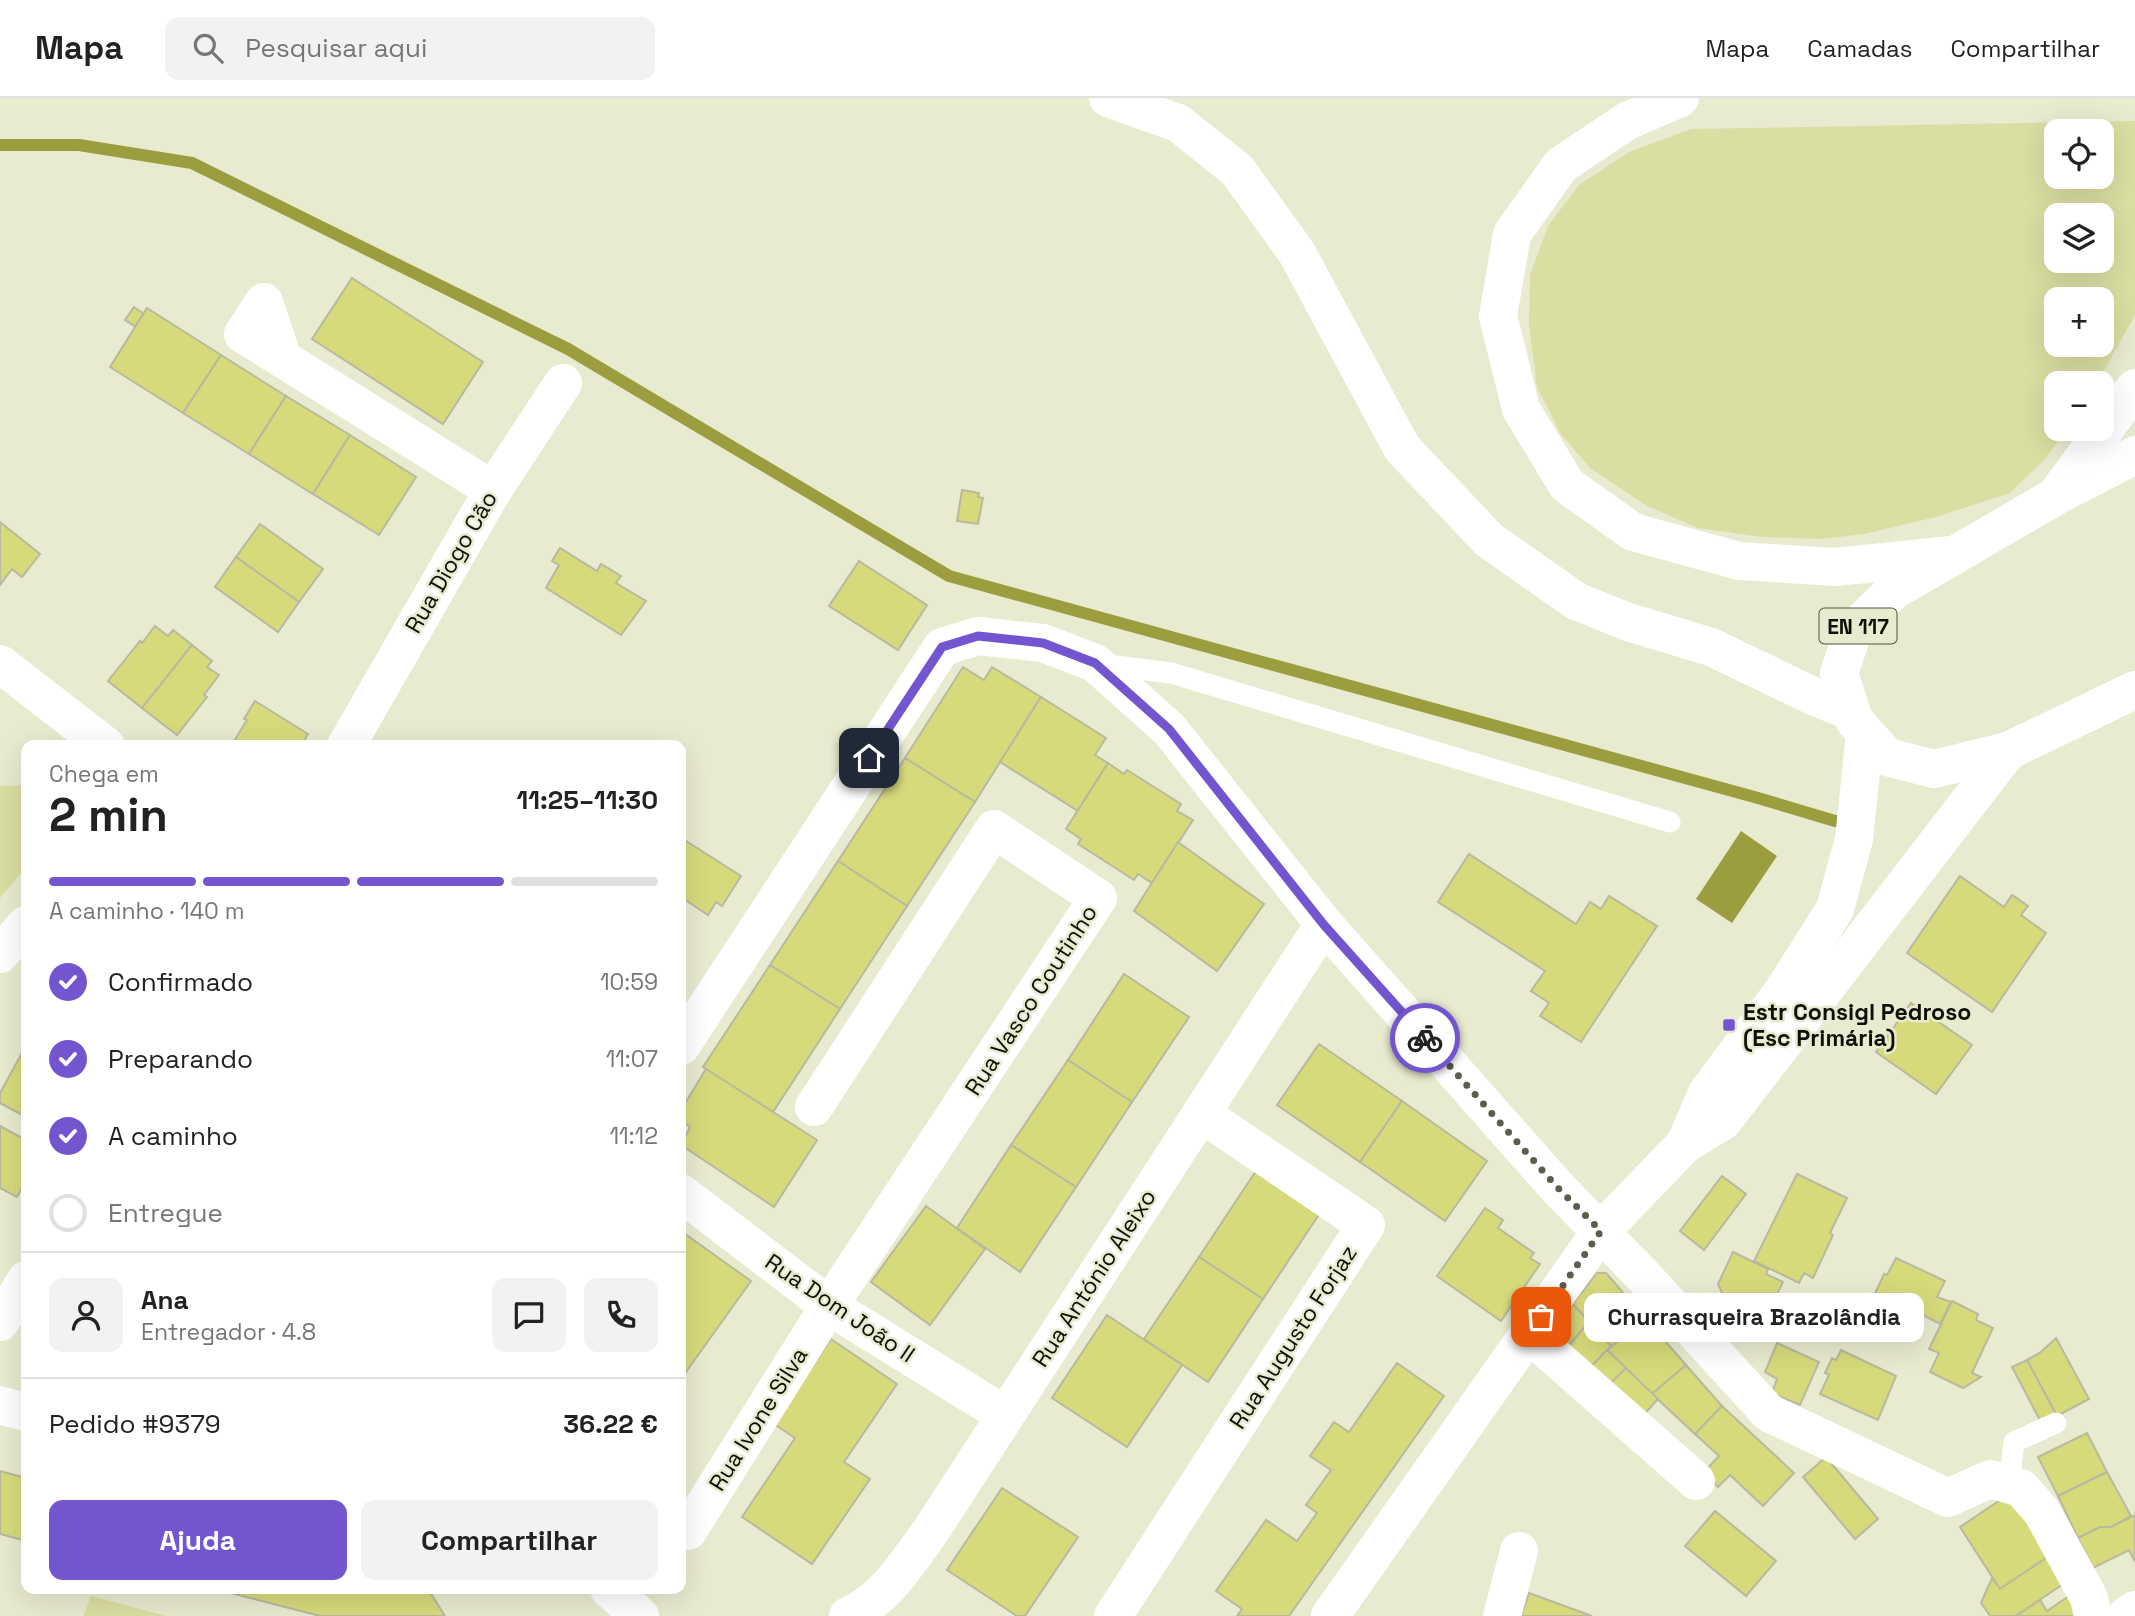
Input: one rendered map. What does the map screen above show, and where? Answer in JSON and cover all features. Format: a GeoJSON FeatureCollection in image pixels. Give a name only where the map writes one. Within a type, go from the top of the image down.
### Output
{"type":"FeatureCollection","features":[{"type":"Feature","properties":{"kind":"main road"},"geometry":{"type":"LineString","coordinates":[[1108,98],[1178,123],[1237,170],[1297,253],[1402,448],[1489,540],[1576,601],[1628,622],[1711,647],[1815,697],[1858,722],[1854,839],[1835,909],[1783,991],[1707,1093],[1685,1144]]}},
{"type":"Feature","properties":{"kind":"main road"},"geometry":{"type":"LineString","coordinates":[[1680,98],[1627,121],[1562,165],[1512,234],[1498,316],[1521,409],[1567,485],[1633,531],[1739,561],[1835,567],[1952,555]]}},
{"type":"Feature","properties":{"kind":"main road"},"geometry":{"type":"LineString","coordinates":[[283,359],[493,490]]}},
{"type":"Feature","properties":{"kind":"main road","name":"Rua Diogo Cão"},"geometry":{"type":"LineString","coordinates":[[349,740],[493,490],[562,383]]}},
{"type":"Feature","properties":{"kind":"main road","name":"EN 117"},"geometry":{"type":"LineString","coordinates":[[2056,496],[2135,388]]}},
{"type":"Feature","properties":{"kind":"main road","name":"EN 117"},"geometry":{"type":"LineString","coordinates":[[2135,456],[2056,496],[1893,591],[1854,629],[1839,673],[1858,722],[1887,757],[1934,769],[2008,751],[2135,690]]}},
{"type":"Feature","properties":{"kind":"main road"},"geometry":{"type":"LineString","coordinates":[[686,1038],[942,647],[978,636],[1043,643],[1095,663],[1169,729],[1324,925],[1557,1187],[1769,1413],[1948,1498],[1990,1479],[2021,1488],[2042,1512],[2089,1598],[2093,1616]]}},
{"type":"Feature","properties":{"kind":"main road"},"geometry":{"type":"LineString","coordinates":[[0,664],[98,740]]}},
{"type":"Feature","properties":{"kind":"main road"},"geometry":{"type":"LineString","coordinates":[[1330,1616],[1601,1231],[1685,1144],[1723,1121],[2008,751]]}},
{"type":"Feature","properties":{"kind":"main road","name":"Rua Vasco Coutinho"},"geometry":{"type":"LineString","coordinates":[[814,1107],[995,830],[1098,898],[829,1306]]}},
{"type":"Feature","properties":{"kind":"main road","name":"Rua António Aleixo"},"geometry":{"type":"LineString","coordinates":[[848,1616],[863,1609],[892,1584],[930,1532],[1324,925]]}},
{"type":"Feature","properties":{"kind":"main road"},"geometry":{"type":"LineString","coordinates":[[0,954],[21,931]]}},
{"type":"Feature","properties":{"kind":"main road","name":"Rua Augusto Forjaz"},"geometry":{"type":"LineString","coordinates":[[1113,1616],[1366,1225],[1202,1114]]}},
{"type":"Feature","properties":{"kind":"main road","name":"Rua Dom João II"},"geometry":{"type":"LineString","coordinates":[[686,1197],[829,1306],[1005,1415]]}},
{"type":"Feature","properties":{"kind":"main road"},"geometry":{"type":"LineString","coordinates":[[0,1322],[21,1288]]}},
{"type":"Feature","properties":{"kind":"main road","name":"Rua Ivone Silva"},"geometry":{"type":"LineString","coordinates":[[688,1531],[829,1306]]}},
{"type":"Feature","properties":{"kind":"main road"},"geometry":{"type":"LineString","coordinates":[[1529,1334],[1696,1481]]}},
{"type":"Feature","properties":{"kind":"main road"},"geometry":{"type":"LineString","coordinates":[[0,1405],[21,1411]]}},
{"type":"Feature","properties":{"kind":"main road"},"geometry":{"type":"LineString","coordinates":[[1502,1616],[1519,1551]]}},
{"type":"Feature","properties":{"kind":"main road"},"geometry":{"type":"LineString","coordinates":[[615,1594],[640,1616]]}},
{"type":"Feature","properties":{"kind":"main road"},"geometry":{"type":"LineString","coordinates":[[2126,1616],[2135,1610]]}},
{"type":"Feature","properties":{"kind":"lane"},"geometry":{"type":"LineString","coordinates":[[1095,663],[1171,673],[1671,822]]}},
{"type":"Feature","properties":{"kind":"lane"},"geometry":{"type":"LineString","coordinates":[[2009,1485],[2014,1442],[2056,1423]]}},
{"type":"Feature","properties":{"kind":"green space"},"geometry":{"type":"Polygon","coordinates":[[[2114,121],[2135,121],[2135,315],[2114,353],[2114,287],[2044,287],[2044,357],[2112,357],[2104,371],[2044,371],[2044,441],[2058,441],[2045,459],[2010,493],[1936,517],[1864,534],[1822,539],[1762,537],[1698,528],[1647,506],[1590,468],[1560,433],[1537,387],[1529,325],[1530,275],[1548,226],[1579,185],[1629,152],[1691,129],[2044,123],[2044,189],[2114,189],[2114,121]]]}},
{"type":"Feature","properties":{"kind":"green space"},"geometry":{"type":"Polygon","coordinates":[[[21,785],[21,873],[0,898],[0,786],[21,785]]]}},
{"type":"Feature","properties":{"kind":"green space"},"geometry":{"type":"Polygon","coordinates":[[[91,1596],[167,1616],[83,1616],[91,1596]]]}},
{"type":"Feature","properties":{"kind":"shaded area"},"geometry":{"type":"Polygon","coordinates":[[[1741,831],[1777,856],[1732,923],[1696,899],[1741,831]]]}},
{"type":"Feature","properties":{"kind":"building"},"geometry":{"type":"Polygon","coordinates":[[[352,278],[483,362],[443,424],[312,339],[352,278]]]}},
{"type":"Feature","properties":{"kind":"building"},"geometry":{"type":"Polygon","coordinates":[[[134,307],[144,314],[136,327],[125,320],[134,307]]]}},
{"type":"Feature","properties":{"kind":"building"},"geometry":{"type":"Polygon","coordinates":[[[147,308],[221,355],[183,413],[110,367],[147,308]]]}},
{"type":"Feature","properties":{"kind":"building"},"geometry":{"type":"Polygon","coordinates":[[[221,355],[286,396],[249,454],[183,413],[221,355]]]}},
{"type":"Feature","properties":{"kind":"building"},"geometry":{"type":"Polygon","coordinates":[[[286,396],[350,435],[313,494],[249,454],[286,396]]]}},
{"type":"Feature","properties":{"kind":"building"},"geometry":{"type":"Polygon","coordinates":[[[350,435],[416,477],[379,535],[313,494],[350,435]]]}},
{"type":"Feature","properties":{"kind":"building"},"geometry":{"type":"Polygon","coordinates":[[[962,490],[979,493],[978,497],[983,498],[978,524],[957,521],[962,490]]]}},
{"type":"Feature","properties":{"kind":"building"},"geometry":{"type":"Polygon","coordinates":[[[0,522],[40,554],[22,577],[12,569],[0,585],[0,522]]]}},
{"type":"Feature","properties":{"kind":"building"},"geometry":{"type":"Polygon","coordinates":[[[260,524],[323,569],[299,602],[236,557],[260,524]]]}},
{"type":"Feature","properties":{"kind":"building"},"geometry":{"type":"Polygon","coordinates":[[[560,548],[597,571],[601,564],[621,576],[616,583],[646,601],[621,635],[546,588],[559,565],[552,561],[560,548]]]}},
{"type":"Feature","properties":{"kind":"building"},"geometry":{"type":"Polygon","coordinates":[[[236,557],[299,602],[278,632],[215,587],[236,557]]]}},
{"type":"Feature","properties":{"kind":"building"},"geometry":{"type":"Polygon","coordinates":[[[859,561],[927,605],[898,650],[829,606],[859,561]]]}},
{"type":"Feature","properties":{"kind":"building"},"geometry":{"type":"Polygon","coordinates":[[[155,626],[168,636],[173,630],[192,645],[142,708],[108,681],[155,626]]]}},
{"type":"Feature","properties":{"kind":"building"},"geometry":{"type":"Polygon","coordinates":[[[192,645],[212,661],[207,667],[219,675],[204,695],[207,697],[177,735],[142,708],[192,645]]]}},
{"type":"Feature","properties":{"kind":"building"},"geometry":{"type":"Polygon","coordinates":[[[963,667],[984,680],[992,667],[1041,697],[975,802],[905,758],[963,667]]]}},
{"type":"Feature","properties":{"kind":"building"},"geometry":{"type":"Polygon","coordinates":[[[1041,697],[1106,738],[1095,755],[1108,763],[1078,811],[1000,762],[1041,697]]]}},
{"type":"Feature","properties":{"kind":"building"},"geometry":{"type":"Polygon","coordinates":[[[255,701],[308,734],[304,740],[235,740],[247,720],[244,719],[255,701]]]}},
{"type":"Feature","properties":{"kind":"building"},"geometry":{"type":"Polygon","coordinates":[[[905,758],[975,802],[907,906],[838,861],[905,758]]]}},
{"type":"Feature","properties":{"kind":"building"},"geometry":{"type":"Polygon","coordinates":[[[1108,763],[1124,774],[1127,770],[1181,804],[1177,811],[1193,820],[1152,883],[1138,874],[1134,880],[1078,844],[1081,839],[1066,829],[1108,763]]]}},
{"type":"Feature","properties":{"kind":"building"},"geometry":{"type":"Polygon","coordinates":[[[686,841],[741,876],[722,906],[716,902],[708,915],[686,900],[686,841]]]}},
{"type":"Feature","properties":{"kind":"building"},"geometry":{"type":"Polygon","coordinates":[[[1178,842],[1264,904],[1217,971],[1134,911],[1178,842]]]}},
{"type":"Feature","properties":{"kind":"building"},"geometry":{"type":"Polygon","coordinates":[[[1469,854],[1576,924],[1590,902],[1601,909],[1609,896],[1657,926],[1581,1042],[1540,1016],[1549,1003],[1531,991],[1545,971],[1438,902],[1469,854]]]}},
{"type":"Feature","properties":{"kind":"building"},"geometry":{"type":"Polygon","coordinates":[[[838,861],[907,906],[840,1009],[770,965],[838,861]]]}},
{"type":"Feature","properties":{"kind":"building"},"geometry":{"type":"Polygon","coordinates":[[[1960,876],[2004,907],[2012,895],[2028,906],[2021,915],[2046,933],[1992,1012],[1907,953],[1960,876]]]}},
{"type":"Feature","properties":{"kind":"building"},"geometry":{"type":"Polygon","coordinates":[[[770,965],[840,1009],[773,1112],[703,1067],[770,965]]]}},
{"type":"Feature","properties":{"kind":"building"},"geometry":{"type":"Polygon","coordinates":[[[1124,974],[1189,1017],[1132,1102],[1068,1060],[1124,974]]]}},
{"type":"Feature","properties":{"kind":"building"},"geometry":{"type":"Polygon","coordinates":[[[1911,1003],[1972,1045],[1936,1094],[1876,1052],[1911,1003]]]}},
{"type":"Feature","properties":{"kind":"building"},"geometry":{"type":"Polygon","coordinates":[[[1319,1044],[1402,1101],[1360,1162],[1277,1105],[1319,1044]]]}},
{"type":"Feature","properties":{"kind":"building"},"geometry":{"type":"Polygon","coordinates":[[[21,1055],[21,1114],[0,1103],[0,1093],[21,1055]]]}},
{"type":"Feature","properties":{"kind":"building"},"geometry":{"type":"Polygon","coordinates":[[[1068,1060],[1132,1102],[1076,1187],[1011,1145],[1068,1060]]]}},
{"type":"Feature","properties":{"kind":"building"},"geometry":{"type":"Polygon","coordinates":[[[706,1069],[817,1140],[774,1207],[686,1148],[686,1135],[690,1127],[686,1124],[686,1102],[706,1069]]]}},
{"type":"Feature","properties":{"kind":"building"},"geometry":{"type":"Polygon","coordinates":[[[1402,1101],[1487,1161],[1445,1221],[1360,1162],[1402,1101]]]}},
{"type":"Feature","properties":{"kind":"building"},"geometry":{"type":"Polygon","coordinates":[[[0,1126],[21,1137],[21,1189],[17,1197],[0,1188],[0,1126]]]}},
{"type":"Feature","properties":{"kind":"building"},"geometry":{"type":"Polygon","coordinates":[[[1011,1145],[1076,1187],[1020,1272],[957,1228],[1011,1145]]]}},
{"type":"Feature","properties":{"kind":"building"},"geometry":{"type":"Polygon","coordinates":[[[1256,1171],[1320,1213],[1263,1299],[1199,1257],[1256,1171]]]}},
{"type":"Feature","properties":{"kind":"building"},"geometry":{"type":"Polygon","coordinates":[[[1797,1174],[1847,1198],[1813,1278],[1804,1273],[1799,1283],[1754,1261],[1797,1174]]]}},
{"type":"Feature","properties":{"kind":"building"},"geometry":{"type":"Polygon","coordinates":[[[1722,1176],[1746,1194],[1704,1250],[1680,1231],[1722,1176]]]}},
{"type":"Feature","properties":{"kind":"building"},"geometry":{"type":"Polygon","coordinates":[[[926,1206],[985,1249],[930,1325],[871,1282],[926,1206]]]}},
{"type":"Feature","properties":{"kind":"building"},"geometry":{"type":"Polygon","coordinates":[[[1485,1208],[1503,1220],[1498,1228],[1534,1253],[1530,1258],[1540,1264],[1501,1321],[1437,1276],[1485,1208]]]}},
{"type":"Feature","properties":{"kind":"building"},"geometry":{"type":"Polygon","coordinates":[[[686,1235],[751,1281],[686,1372],[686,1235]]]}},
{"type":"Feature","properties":{"kind":"building"},"geometry":{"type":"Polygon","coordinates":[[[1733,1252],[1768,1269],[1766,1274],[1783,1282],[1764,1321],[1726,1302],[1718,1284],[1733,1252]]]}},
{"type":"Feature","properties":{"kind":"building"},"geometry":{"type":"Polygon","coordinates":[[[1199,1257],[1263,1299],[1208,1382],[1144,1339],[1199,1257]]]}},
{"type":"Feature","properties":{"kind":"building"},"geometry":{"type":"Polygon","coordinates":[[[1896,1258],[1945,1281],[1937,1297],[1951,1302],[1940,1324],[1923,1315],[1919,1323],[1872,1300],[1884,1274],[1887,1275],[1896,1258]]]}},
{"type":"Feature","properties":{"kind":"building"},"geometry":{"type":"Polygon","coordinates":[[[1597,1273],[1606,1273],[1646,1319],[1611,1346],[1573,1304],[1597,1273]]]}},
{"type":"Feature","properties":{"kind":"building"},"geometry":{"type":"Polygon","coordinates":[[[1952,1301],[1978,1314],[1976,1320],[1993,1328],[1972,1373],[1981,1377],[1963,1388],[1930,1372],[1939,1353],[1929,1349],[1952,1301]]]}},
{"type":"Feature","properties":{"kind":"building"},"geometry":{"type":"Polygon","coordinates":[[[1573,1304],[1589,1322],[1565,1350],[1548,1334],[1573,1304]]]}},
{"type":"Feature","properties":{"kind":"building"},"geometry":{"type":"Polygon","coordinates":[[[1107,1315],[1182,1365],[1127,1447],[1052,1398],[1107,1315]]]}},
{"type":"Feature","properties":{"kind":"building"},"geometry":{"type":"Polygon","coordinates":[[[1646,1319],[1686,1365],[1652,1394],[1607,1350],[1646,1319]]]}},
{"type":"Feature","properties":{"kind":"building"},"geometry":{"type":"Polygon","coordinates":[[[1589,1322],[1611,1346],[1587,1371],[1565,1350],[1589,1322]]]}},
{"type":"Feature","properties":{"kind":"building"},"geometry":{"type":"Polygon","coordinates":[[[2056,1338],[2089,1399],[2057,1416],[2027,1360],[2056,1338]]]}},
{"type":"Feature","properties":{"kind":"building"},"geometry":{"type":"Polygon","coordinates":[[[831,1339],[897,1384],[844,1462],[870,1479],[812,1564],[742,1517],[795,1438],[774,1424],[831,1339]]]}},
{"type":"Feature","properties":{"kind":"building"},"geometry":{"type":"Polygon","coordinates":[[[1777,1343],[1819,1362],[1800,1405],[1772,1393],[1777,1379],[1765,1372],[1777,1343]]]}},
{"type":"Feature","properties":{"kind":"building"},"geometry":{"type":"Polygon","coordinates":[[[1607,1350],[1626,1368],[1606,1388],[1587,1371],[1607,1350]]]}},
{"type":"Feature","properties":{"kind":"building"},"geometry":{"type":"Polygon","coordinates":[[[1841,1350],[1896,1376],[1878,1420],[1820,1394],[1829,1375],[1825,1373],[1832,1358],[1836,1360],[1841,1350]]]}},
{"type":"Feature","properties":{"kind":"building"},"geometry":{"type":"Polygon","coordinates":[[[2027,1360],[2057,1416],[2042,1424],[2012,1367],[2027,1360]]]}},
{"type":"Feature","properties":{"kind":"building"},"geometry":{"type":"Polygon","coordinates":[[[1397,1363],[1444,1396],[1289,1616],[1237,1616],[1242,1609],[1216,1591],[1266,1520],[1297,1541],[1317,1513],[1306,1505],[1331,1470],[1310,1456],[1334,1422],[1349,1432],[1397,1363]]]}},
{"type":"Feature","properties":{"kind":"building"},"geometry":{"type":"Polygon","coordinates":[[[1686,1365],[1722,1406],[1695,1434],[1652,1394],[1686,1365]]]}},
{"type":"Feature","properties":{"kind":"building"},"geometry":{"type":"Polygon","coordinates":[[[1626,1368],[1658,1399],[1640,1419],[1606,1388],[1626,1368]]]}},
{"type":"Feature","properties":{"kind":"building"},"geometry":{"type":"Polygon","coordinates":[[[1722,1406],[1794,1473],[1763,1506],[1730,1475],[1718,1487],[1703,1473],[1719,1456],[1695,1434],[1722,1406]]]}},
{"type":"Feature","properties":{"kind":"building"},"geometry":{"type":"Polygon","coordinates":[[[2087,1433],[2107,1472],[2058,1496],[2038,1457],[2087,1433]]]}},
{"type":"Feature","properties":{"kind":"building"},"geometry":{"type":"Polygon","coordinates":[[[1826,1457],[1878,1519],[1855,1539],[1803,1477],[1826,1457]]]}},
{"type":"Feature","properties":{"kind":"building"},"geometry":{"type":"Polygon","coordinates":[[[0,1471],[21,1477],[21,1540],[0,1534],[0,1471]]]}},
{"type":"Feature","properties":{"kind":"building"},"geometry":{"type":"Polygon","coordinates":[[[2107,1472],[2131,1516],[2111,1527],[2100,1527],[2078,1538],[2058,1496],[2107,1472]]]}},
{"type":"Feature","properties":{"kind":"building"},"geometry":{"type":"Polygon","coordinates":[[[1002,1488],[1078,1537],[1025,1616],[1017,1616],[947,1570],[1002,1488]]]}},
{"type":"Feature","properties":{"kind":"building"},"geometry":{"type":"Polygon","coordinates":[[[2003,1498],[2023,1505],[2055,1552],[2000,1589],[1960,1527],[2003,1498]]]}},
{"type":"Feature","properties":{"kind":"building"},"geometry":{"type":"Polygon","coordinates":[[[1715,1511],[1776,1561],[1746,1596],[1685,1546],[1715,1511]]]}},
{"type":"Feature","properties":{"kind":"building"},"geometry":{"type":"Polygon","coordinates":[[[2135,1515],[2135,1562],[2129,1550],[2093,1568],[2078,1538],[2100,1527],[2111,1527],[2135,1515]]]}},
{"type":"Feature","properties":{"kind":"building"},"geometry":{"type":"Polygon","coordinates":[[[2055,1552],[2072,1578],[2016,1616],[1990,1616],[1981,1603],[1992,1578],[2000,1589],[2055,1552]]]}},
{"type":"Feature","properties":{"kind":"building"},"geometry":{"type":"Polygon","coordinates":[[[2079,1589],[2084,1616],[2016,1616],[2040,1600],[2047,1611],[2079,1589]]]}},
{"type":"Feature","properties":{"kind":"building"},"geometry":{"type":"Polygon","coordinates":[[[1529,1593],[1592,1616],[1521,1616],[1529,1593]]]}},
{"type":"Feature","properties":{"kind":"building"},"geometry":{"type":"Polygon","coordinates":[[[234,1594],[431,1594],[445,1616],[320,1616],[234,1594]]]}},
{"type":"Feature","properties":{"kind":"waterway"},"geometry":{"type":"LineString","coordinates":[[0,145],[79,145],[192,163],[568,349],[949,576],[1835,821]]}},
{"type":"Feature","properties":{"kind":"way so far"},"geometry":{"type":"LineString","coordinates":[[1425,1038],[1557,1187],[1601,1231],[1541,1317]]}},
{"type":"Feature","properties":{"kind":"place","name":"Estr Consigl Pedroso (Esc Primária)"},"geometry":{"type":"Point","coordinates":[1729,1025]}},
{"type":"Feature","properties":{"kind":"place","name":"Churrasqueira Brazolândia"},"geometry":{"type":"Point","coordinates":[1541,1317]}},
{"type":"Feature","properties":{"kind":"route"},"geometry":{"type":"LineString","coordinates":[[869,758],[942,647],[978,636],[1043,643],[1095,663],[1169,729],[1324,925],[1425,1038]]}}]}
